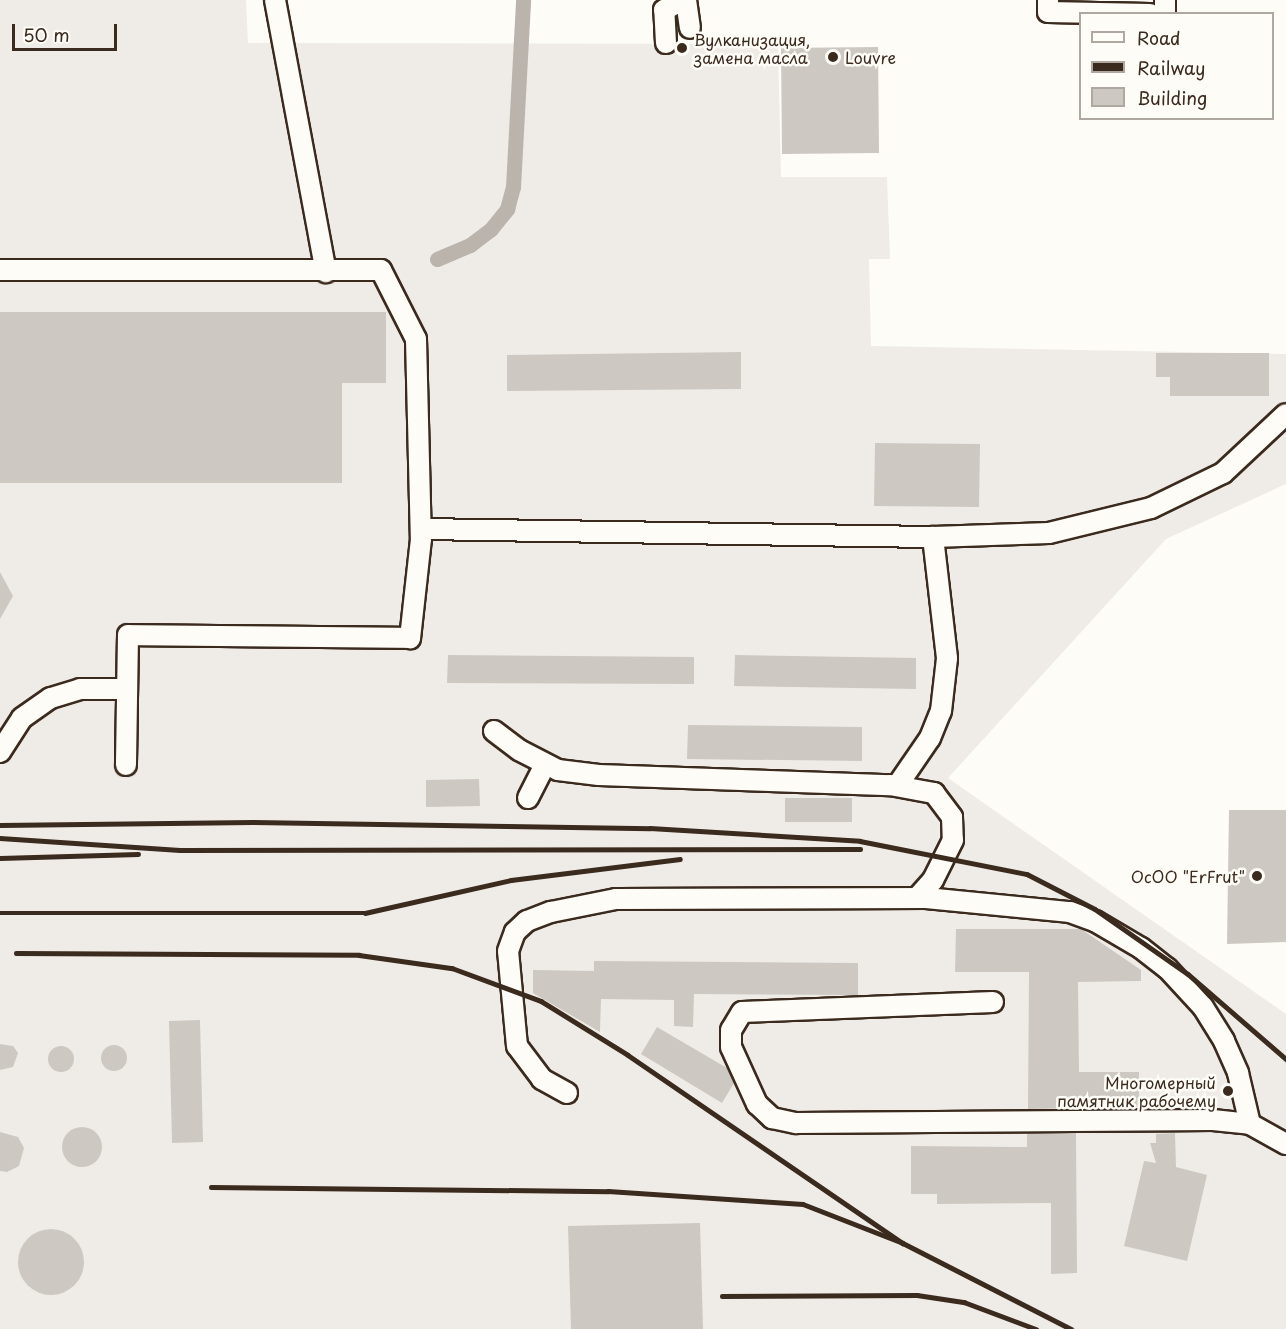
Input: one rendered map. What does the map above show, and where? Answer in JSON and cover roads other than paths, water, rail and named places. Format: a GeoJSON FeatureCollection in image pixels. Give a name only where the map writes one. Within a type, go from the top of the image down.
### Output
{"type":"FeatureCollection","features":[{"type":"Feature","properties":{"kind":"lane"},"geometry":{"type":"LineString","coordinates":[[275,0],[326,272]]}},
{"type":"Feature","properties":{"kind":"lane"},"geometry":{"type":"LineString","coordinates":[[666,44],[664,10],[685,0],[690,28]]}},
{"type":"Feature","properties":{"kind":"lane"},"geometry":{"type":"LineString","coordinates":[[1048,0],[1048,12],[1079,13]]}},
{"type":"Feature","properties":{"kind":"lane"},"geometry":{"type":"LineString","coordinates":[[0,270],[326,272],[381,270],[417,339],[421,529],[410,638],[128,635],[126,765]]}},
{"type":"Feature","properties":{"kind":"lane"},"geometry":{"type":"LineString","coordinates":[[421,529],[933,537],[1050,533],[1151,508],[1223,473],[1286,414]]}},
{"type":"Feature","properties":{"kind":"lane"},"geometry":{"type":"LineString","coordinates":[[897,786],[930,738],[941,711],[947,658],[933,537]]}},
{"type":"Feature","properties":{"kind":"lane"},"geometry":{"type":"LineString","coordinates":[[0,752],[22,718],[51,698],[80,689],[126,689]]}},
{"type":"Feature","properties":{"kind":"lane"},"geometry":{"type":"LineString","coordinates":[[494,731],[519,750],[558,770],[599,776],[897,786],[934,793],[952,817],[953,840],[944,862],[917,898]]}},
{"type":"Feature","properties":{"kind":"lane"},"geometry":{"type":"LineString","coordinates":[[528,798],[545,764]]}},
{"type":"Feature","properties":{"kind":"lane"},"geometry":{"type":"LineString","coordinates":[[567,1094],[542,1079],[517,1046],[508,951],[515,932],[527,921],[551,912],[616,899],[917,898],[1070,912],[1095,921],[1141,948],[1167,968],[1203,1007],[1224,1041],[1238,1073],[1250,1124]]}},
{"type":"Feature","properties":{"kind":"lane"},"geometry":{"type":"LineString","coordinates":[[993,1002],[742,1012],[731,1030],[731,1047],[757,1104],[772,1118],[796,1123],[1213,1120],[1250,1124],[1286,1144]]}},
{"type":"Feature","properties":{"kind":"waterway"},"geometry":{"type":"LineString","coordinates":[[437,259],[470,245],[491,229],[507,209],[513,187],[523,0]]}},
{"type":"Feature","properties":{"kind":"railway"},"geometry":{"type":"LineString","coordinates":[[0,825],[253,822],[650,828],[860,841],[1027,874],[1095,909],[1188,974],[1286,1059]]}},
{"type":"Feature","properties":{"kind":"railway"},"geometry":{"type":"LineString","coordinates":[[0,838],[180,850],[860,849]]}},
{"type":"Feature","properties":{"kind":"railway"},"geometry":{"type":"LineString","coordinates":[[0,858],[138,854]]}},
{"type":"Feature","properties":{"kind":"railway"},"geometry":{"type":"LineString","coordinates":[[0,913],[365,913],[511,880],[680,859]]}},
{"type":"Feature","properties":{"kind":"railway"},"geometry":{"type":"LineString","coordinates":[[16,953],[359,955],[452,968],[541,1001],[628,1055],[903,1243]]}},
{"type":"Feature","properties":{"kind":"railway"},"geometry":{"type":"LineString","coordinates":[[211,1187],[608,1191],[803,1204],[903,1243],[1071,1329]]}},
{"type":"Feature","properties":{"kind":"railway"},"geometry":{"type":"LineString","coordinates":[[722,1296],[917,1295],[964,1302],[1036,1329]]}},
{"type":"Feature","properties":{"kind":"place","name":"Вулканизация, замена масла"},"geometry":{"type":"Point","coordinates":[682,48]}},
{"type":"Feature","properties":{"kind":"place","name":"Louvre"},"geometry":{"type":"Point","coordinates":[833,57]}},
{"type":"Feature","properties":{"kind":"place","name":"ОсОО \"ErFrut\""},"geometry":{"type":"Point","coordinates":[1257,876]}},
{"type":"Feature","properties":{"kind":"place","name":"Многомерный памятник рабочему"},"geometry":{"type":"Point","coordinates":[1228,1091]}}]}
